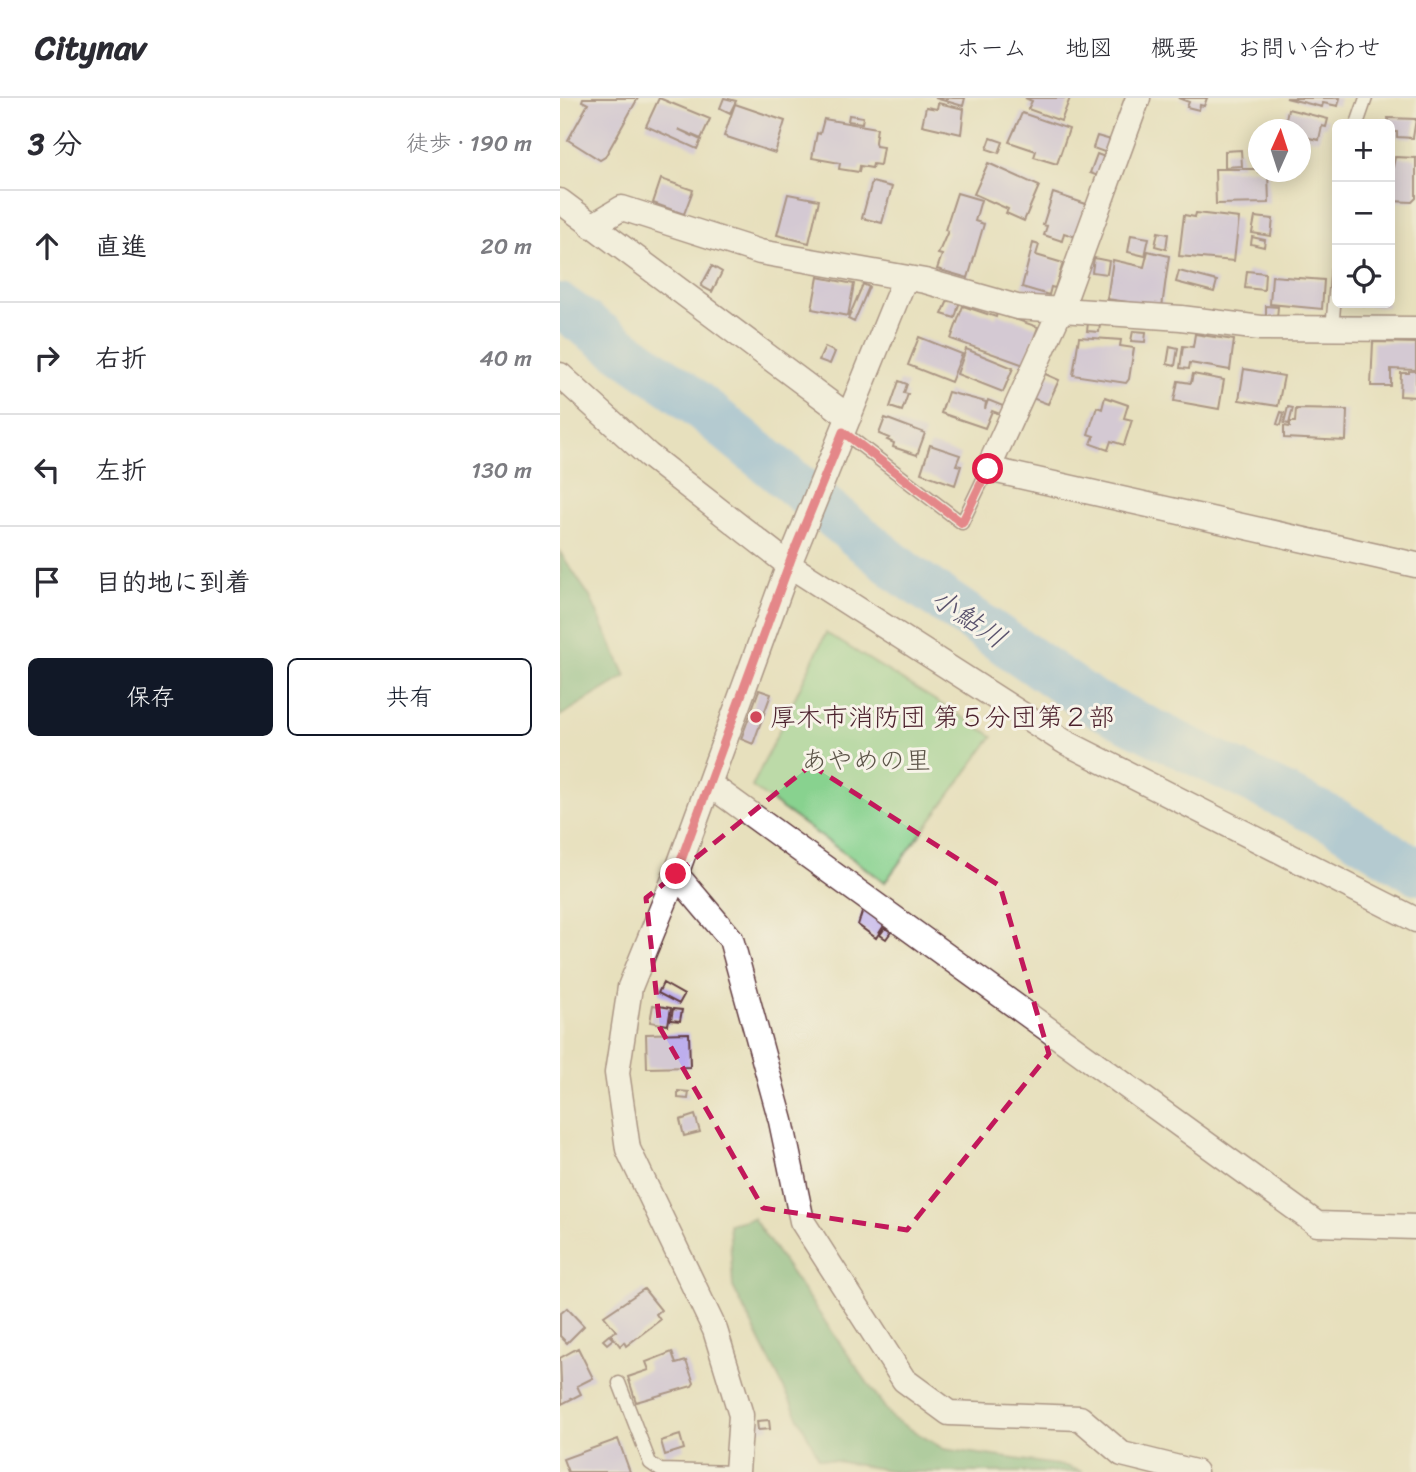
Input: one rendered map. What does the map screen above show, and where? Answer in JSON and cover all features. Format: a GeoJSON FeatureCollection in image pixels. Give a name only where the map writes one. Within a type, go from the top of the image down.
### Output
{"type":"FeatureCollection","features":[{"type":"Feature","properties":{"kind":"street"},"geometry":{"type":"LineString","coordinates":[[1138,98],[1061,309],[988,469],[1416,565]]}},
{"type":"Feature","properties":{"kind":"street"},"geometry":{"type":"LineString","coordinates":[[560,201],[844,429]]}},
{"type":"Feature","properties":{"kind":"street"},"geometry":{"type":"LineString","coordinates":[[592,226],[622,208],[760,252],[925,281],[1017,307],[1261,328],[1332,331],[1416,329]]}},
{"type":"Feature","properties":{"kind":"street"},"geometry":{"type":"LineString","coordinates":[[736,1472],[741,1415],[715,1330],[628,1149],[617,1073],[630,987],[676,874],[790,562],[905,278]]}},
{"type":"Feature","properties":{"kind":"street"},"geometry":{"type":"LineString","coordinates":[[560,375],[649,456],[790,562],[1065,742],[1416,920]]}},
{"type":"Feature","properties":{"kind":"street"},"geometry":{"type":"LineString","coordinates":[[709,784],[1317,1224],[1416,1227]]}},
{"type":"Feature","properties":{"kind":"street"},"geometry":{"type":"LineString","coordinates":[[676,874],[731,939],[781,1121],[802,1221],[904,1380],[949,1413],[1080,1418],[1122,1454],[1195,1472]]}},
{"type":"Feature","properties":{"kind":"lane"},"geometry":{"type":"LineString","coordinates":[[1359,119],[1366,98]]}},
{"type":"Feature","properties":{"kind":"lane"},"geometry":{"type":"LineString","coordinates":[[1332,331],[1334,308]]}},
{"type":"Feature","properties":{"kind":"lane"},"geometry":{"type":"LineString","coordinates":[[844,429],[962,523],[988,469]]}},
{"type":"Feature","properties":{"kind":"lane"},"geometry":{"type":"LineString","coordinates":[[619,1383],[650,1463],[660,1470],[736,1472]]}},
{"type":"Feature","properties":{"kind":"highlighted area"},"geometry":{"type":"Polygon","coordinates":[[[811,765],[1000,886],[1049,1054],[907,1230],[763,1208],[660,1028],[646,898],[811,765]]]}},
{"type":"Feature","properties":{"kind":"green space"},"geometry":{"type":"Polygon","coordinates":[[[560,552],[590,597],[626,676],[560,716],[560,552]]]}},
{"type":"Feature","properties":{"kind":"green space","name":"あやめの里"},"geometry":{"type":"Polygon","coordinates":[[[826,633],[993,736],[885,882],[752,787],[826,633]]]}},
{"type":"Feature","properties":{"kind":"green space"},"geometry":{"type":"Polygon","coordinates":[[[753,1218],[892,1418],[944,1449],[1065,1466],[1083,1472],[899,1472],[819,1458],[733,1287],[729,1224],[753,1218]]]}},
{"type":"Feature","properties":{"kind":"building"},"geometry":{"type":"Polygon","coordinates":[[[583,98],[638,98],[605,157],[600,160],[568,140],[588,104],[582,101],[583,98]]]}},
{"type":"Feature","properties":{"kind":"building"},"geometry":{"type":"Polygon","coordinates":[[[659,98],[710,119],[701,139],[678,129],[701,140],[697,149],[646,126],[659,98]]]}},
{"type":"Feature","properties":{"kind":"building"},"geometry":{"type":"Polygon","coordinates":[[[724,98],[736,101],[730,113],[720,108],[724,98]]]}},
{"type":"Feature","properties":{"kind":"building"},"geometry":{"type":"Polygon","coordinates":[[[935,98],[965,98],[963,106],[935,98]]]}},
{"type":"Feature","properties":{"kind":"building"},"geometry":{"type":"Polygon","coordinates":[[[1025,98],[1070,98],[1061,121],[1028,109],[1032,101],[1025,98]]]}},
{"type":"Feature","properties":{"kind":"building"},"geometry":{"type":"Polygon","coordinates":[[[1178,98],[1207,98],[1199,110],[1187,107],[1189,102],[1178,98]]]}},
{"type":"Feature","properties":{"kind":"building"},"geometry":{"type":"Polygon","coordinates":[[[1286,98],[1340,98],[1338,106],[1323,103],[1322,107],[1286,98]]]}},
{"type":"Feature","properties":{"kind":"building"},"geometry":{"type":"Polygon","coordinates":[[[938,103],[964,109],[961,134],[922,125],[926,107],[937,109],[938,103]]]}},
{"type":"Feature","properties":{"kind":"building"},"geometry":{"type":"Polygon","coordinates":[[[735,104],[785,121],[775,153],[724,136],[735,104]]]}},
{"type":"Feature","properties":{"kind":"building"},"geometry":{"type":"Polygon","coordinates":[[[1288,109],[1328,119],[1326,127],[1322,126],[1319,140],[1311,138],[1311,119],[1286,119],[1288,109]]]}},
{"type":"Feature","properties":{"kind":"building"},"geometry":{"type":"Polygon","coordinates":[[[1022,113],[1069,129],[1057,164],[1034,157],[1036,151],[1009,142],[1022,113]]]}},
{"type":"Feature","properties":{"kind":"building"},"geometry":{"type":"Polygon","coordinates":[[[849,115],[863,117],[862,123],[848,121],[849,115]]]}},
{"type":"Feature","properties":{"kind":"building"},"geometry":{"type":"Polygon","coordinates":[[[1388,118],[1416,119],[1413,138],[1397,137],[1395,119],[1388,118]]]}},
{"type":"Feature","properties":{"kind":"building"},"geometry":{"type":"Polygon","coordinates":[[[824,119],[877,128],[876,146],[883,147],[880,165],[873,164],[872,168],[860,166],[859,172],[839,169],[840,163],[812,158],[817,133],[820,134],[824,119]]]}},
{"type":"Feature","properties":{"kind":"building"},"geometry":{"type":"Polygon","coordinates":[[[1097,136],[1111,140],[1107,153],[1093,148],[1097,136]]]}},
{"type":"Feature","properties":{"kind":"building"},"geometry":{"type":"Polygon","coordinates":[[[991,138],[1003,142],[999,153],[987,149],[991,138]]]}},
{"type":"Feature","properties":{"kind":"building"},"geometry":{"type":"Polygon","coordinates":[[[1241,150],[1242,166],[1225,167],[1225,151],[1241,150]]]}},
{"type":"Feature","properties":{"kind":"building"},"geometry":{"type":"Polygon","coordinates":[[[1097,154],[1105,157],[1098,176],[1090,173],[1097,154]]]}},
{"type":"Feature","properties":{"kind":"building"},"geometry":{"type":"Polygon","coordinates":[[[1395,157],[1416,158],[1416,198],[1412,202],[1395,201],[1395,157]]]}},
{"type":"Feature","properties":{"kind":"building"},"geometry":{"type":"Polygon","coordinates":[[[988,163],[1039,186],[1024,221],[1006,213],[1008,209],[974,194],[988,163]]]}},
{"type":"Feature","properties":{"kind":"building"},"geometry":{"type":"Polygon","coordinates":[[[1215,169],[1248,169],[1248,182],[1268,182],[1269,203],[1216,204],[1215,169]]]}},
{"type":"Feature","properties":{"kind":"building"},"geometry":{"type":"Polygon","coordinates":[[[661,179],[693,190],[684,214],[653,203],[661,179]]]}},
{"type":"Feature","properties":{"kind":"building"},"geometry":{"type":"Polygon","coordinates":[[[872,182],[892,187],[882,223],[862,218],[872,182]]]}},
{"type":"Feature","properties":{"kind":"building"},"geometry":{"type":"Polygon","coordinates":[[[957,193],[981,200],[975,221],[984,224],[968,278],[937,269],[942,255],[938,254],[948,231],[945,230],[957,193]]]}},
{"type":"Feature","properties":{"kind":"building"},"geometry":{"type":"Polygon","coordinates":[[[1053,193],[1086,204],[1076,237],[1064,233],[1062,241],[1044,235],[1047,226],[1043,225],[1053,193]]]}},
{"type":"Feature","properties":{"kind":"building"},"geometry":{"type":"Polygon","coordinates":[[[788,194],[819,200],[809,243],[777,235],[788,194]]]}},
{"type":"Feature","properties":{"kind":"building"},"geometry":{"type":"Polygon","coordinates":[[[1196,213],[1239,218],[1234,261],[1179,256],[1184,215],[1195,217],[1196,213]]]}},
{"type":"Feature","properties":{"kind":"building"},"geometry":{"type":"Polygon","coordinates":[[[1255,217],[1273,219],[1271,236],[1252,233],[1255,217]]]}},
{"type":"Feature","properties":{"kind":"building"},"geometry":{"type":"Polygon","coordinates":[[[1158,232],[1168,234],[1166,249],[1155,246],[1158,232]]]}},
{"type":"Feature","properties":{"kind":"building"},"geometry":{"type":"Polygon","coordinates":[[[1131,235],[1149,238],[1145,256],[1128,252],[1131,235]]]}},
{"type":"Feature","properties":{"kind":"building"},"geometry":{"type":"Polygon","coordinates":[[[1252,237],[1265,240],[1264,247],[1251,244],[1252,237]]]}},
{"type":"Feature","properties":{"kind":"building"},"geometry":{"type":"Polygon","coordinates":[[[1033,243],[1039,245],[1036,255],[1063,263],[1055,288],[1051,287],[1049,295],[1022,287],[1033,243]]]}},
{"type":"Feature","properties":{"kind":"building"},"geometry":{"type":"Polygon","coordinates":[[[1148,251],[1169,256],[1162,307],[1107,299],[1113,260],[1144,267],[1148,251]]]}},
{"type":"Feature","properties":{"kind":"building"},"geometry":{"type":"Polygon","coordinates":[[[1094,258],[1109,261],[1107,274],[1092,272],[1094,258]]]}},
{"type":"Feature","properties":{"kind":"building"},"geometry":{"type":"Polygon","coordinates":[[[712,266],[722,272],[712,292],[701,286],[712,266]]]}},
{"type":"Feature","properties":{"kind":"building"},"geometry":{"type":"Polygon","coordinates":[[[1179,271],[1217,281],[1214,292],[1176,282],[1179,271]]]}},
{"type":"Feature","properties":{"kind":"building"},"geometry":{"type":"Polygon","coordinates":[[[1247,271],[1265,273],[1264,290],[1245,288],[1247,271]]]}},
{"type":"Feature","properties":{"kind":"building"},"geometry":{"type":"Polygon","coordinates":[[[1272,276],[1324,280],[1322,309],[1270,304],[1272,276]]]}},
{"type":"Feature","properties":{"kind":"building"},"geometry":{"type":"Polygon","coordinates":[[[818,277],[854,284],[848,316],[812,309],[818,277]]]}},
{"type":"Feature","properties":{"kind":"building"},"geometry":{"type":"Polygon","coordinates":[[[863,284],[869,287],[854,322],[848,319],[863,284]]]}},
{"type":"Feature","properties":{"kind":"building"},"geometry":{"type":"Polygon","coordinates":[[[949,298],[960,301],[955,318],[942,314],[949,298]]]}},
{"type":"Feature","properties":{"kind":"building"},"geometry":{"type":"Polygon","coordinates":[[[963,306],[996,317],[997,313],[1038,327],[1024,365],[951,339],[963,306]]]}},
{"type":"Feature","properties":{"kind":"building"},"geometry":{"type":"Polygon","coordinates":[[[1266,306],[1278,307],[1277,318],[1266,317],[1266,306]]]}},
{"type":"Feature","properties":{"kind":"building"},"geometry":{"type":"Polygon","coordinates":[[[1088,323],[1100,325],[1099,332],[1087,331],[1088,323]]]}},
{"type":"Feature","properties":{"kind":"building"},"geometry":{"type":"Polygon","coordinates":[[[1133,331],[1146,332],[1145,342],[1131,341],[1133,331]]]}},
{"type":"Feature","properties":{"kind":"building"},"geometry":{"type":"Polygon","coordinates":[[[1195,334],[1234,340],[1230,370],[1190,363],[1189,369],[1180,368],[1183,346],[1193,347],[1195,334]]]}},
{"type":"Feature","properties":{"kind":"building"},"geometry":{"type":"Polygon","coordinates":[[[919,337],[962,354],[951,382],[908,365],[919,337]]]}},
{"type":"Feature","properties":{"kind":"building"},"geometry":{"type":"Polygon","coordinates":[[[1079,337],[1121,340],[1120,346],[1134,348],[1126,383],[1073,375],[1079,337]]]}},
{"type":"Feature","properties":{"kind":"building"},"geometry":{"type":"Polygon","coordinates":[[[1373,342],[1416,343],[1416,370],[1391,369],[1391,386],[1371,386],[1373,342]]]}},
{"type":"Feature","properties":{"kind":"building"},"geometry":{"type":"Polygon","coordinates":[[[1170,346],[1178,348],[1175,366],[1167,364],[1170,346]]]}},
{"type":"Feature","properties":{"kind":"building"},"geometry":{"type":"Polygon","coordinates":[[[825,347],[835,352],[830,364],[819,360],[825,347]]]}},
{"type":"Feature","properties":{"kind":"building"},"geometry":{"type":"Polygon","coordinates":[[[966,349],[1013,368],[1003,392],[957,374],[966,349]]]}},
{"type":"Feature","properties":{"kind":"building"},"geometry":{"type":"Polygon","coordinates":[[[1244,369],[1284,376],[1278,406],[1239,400],[1244,369]]]}},
{"type":"Feature","properties":{"kind":"building"},"geometry":{"type":"Polygon","coordinates":[[[1416,371],[1416,397],[1400,396],[1401,373],[1416,371]]]}},
{"type":"Feature","properties":{"kind":"building"},"geometry":{"type":"Polygon","coordinates":[[[1043,373],[1059,380],[1048,404],[1032,398],[1043,373]]]}},
{"type":"Feature","properties":{"kind":"building"},"geometry":{"type":"Polygon","coordinates":[[[1193,374],[1224,380],[1219,409],[1174,401],[1178,381],[1191,383],[1193,374]]]}},
{"type":"Feature","properties":{"kind":"building"},"geometry":{"type":"Polygon","coordinates":[[[899,381],[907,384],[904,393],[908,394],[902,411],[890,407],[899,381]]]}},
{"type":"Feature","properties":{"kind":"building"},"geometry":{"type":"Polygon","coordinates":[[[948,392],[986,402],[985,409],[988,400],[1003,406],[1000,414],[992,411],[985,428],[941,413],[948,392]]]}},
{"type":"Feature","properties":{"kind":"building"},"geometry":{"type":"Polygon","coordinates":[[[1105,397],[1128,405],[1124,418],[1132,420],[1124,445],[1111,441],[1108,450],[1091,444],[1094,436],[1088,434],[1097,407],[1102,409],[1105,397]]]}},
{"type":"Feature","properties":{"kind":"building"},"geometry":{"type":"Polygon","coordinates":[[[1288,407],[1293,408],[1289,424],[1284,423],[1288,407]]]}},
{"type":"Feature","properties":{"kind":"building"},"geometry":{"type":"Polygon","coordinates":[[[1296,409],[1347,410],[1346,441],[1284,438],[1284,426],[1290,427],[1290,422],[1295,422],[1296,409]]]}},
{"type":"Feature","properties":{"kind":"building"},"geometry":{"type":"Polygon","coordinates":[[[1281,412],[1284,413],[1281,425],[1277,424],[1281,412]]]}},
{"type":"Feature","properties":{"kind":"building"},"geometry":{"type":"Polygon","coordinates":[[[885,418],[925,433],[917,455],[893,447],[894,443],[887,440],[889,438],[879,434],[885,418]]]}},
{"type":"Feature","properties":{"kind":"building"},"geometry":{"type":"Polygon","coordinates":[[[930,445],[960,455],[956,465],[961,466],[955,485],[921,473],[930,445]]]}},
{"type":"Feature","properties":{"kind":"building","name":"厚木市消防団 第５分団第２部"},"geometry":{"type":"Polygon","coordinates":[[[759,690],[771,694],[753,744],[741,739],[759,690]]]}},
{"type":"Feature","properties":{"kind":"building"},"geometry":{"type":"Polygon","coordinates":[[[863,909],[885,924],[876,938],[858,925],[863,909]]]}},
{"type":"Feature","properties":{"kind":"building"},"geometry":{"type":"Polygon","coordinates":[[[885,928],[891,932],[886,939],[880,935],[885,928]]]}},
{"type":"Feature","properties":{"kind":"building"},"geometry":{"type":"Polygon","coordinates":[[[663,983],[684,995],[679,1004],[658,993],[663,983]]]}},
{"type":"Feature","properties":{"kind":"building"},"geometry":{"type":"Polygon","coordinates":[[[653,1005],[671,1008],[668,1025],[650,1022],[653,1005]]]}},
{"type":"Feature","properties":{"kind":"building"},"geometry":{"type":"Polygon","coordinates":[[[673,1009],[682,1010],[680,1021],[671,1020],[673,1009]]]}},
{"type":"Feature","properties":{"kind":"building"},"geometry":{"type":"Polygon","coordinates":[[[689,1033],[690,1067],[647,1068],[646,1034],[689,1033]]]}},
{"type":"Feature","properties":{"kind":"building"},"geometry":{"type":"Polygon","coordinates":[[[678,1091],[689,1092],[688,1099],[678,1098],[678,1091]]]}},
{"type":"Feature","properties":{"kind":"building"},"geometry":{"type":"Polygon","coordinates":[[[695,1115],[700,1132],[684,1136],[680,1120],[695,1115]]]}},
{"type":"Feature","properties":{"kind":"building"},"geometry":{"type":"Polygon","coordinates":[[[644,1289],[661,1310],[656,1314],[660,1320],[626,1346],[624,1342],[620,1346],[611,1334],[616,1331],[604,1316],[644,1289]]]}},
{"type":"Feature","properties":{"kind":"building"},"geometry":{"type":"Polygon","coordinates":[[[567,1308],[584,1326],[567,1343],[560,1336],[560,1314],[567,1308]]]}},
{"type":"Feature","properties":{"kind":"building"},"geometry":{"type":"Polygon","coordinates":[[[609,1335],[613,1339],[607,1344],[603,1340],[609,1335]]]}},
{"type":"Feature","properties":{"kind":"building"},"geometry":{"type":"Polygon","coordinates":[[[578,1348],[593,1378],[577,1386],[581,1394],[562,1404],[560,1358],[578,1348]]]}},
{"type":"Feature","properties":{"kind":"building"},"geometry":{"type":"Polygon","coordinates":[[[672,1352],[676,1364],[686,1361],[694,1383],[692,1386],[636,1402],[628,1377],[649,1370],[646,1362],[672,1352]]]}},
{"type":"Feature","properties":{"kind":"building"},"geometry":{"type":"Polygon","coordinates":[[[769,1420],[770,1429],[758,1430],[757,1421],[769,1420]]]}},
{"type":"Feature","properties":{"kind":"building"},"geometry":{"type":"Polygon","coordinates":[[[680,1435],[684,1449],[665,1455],[661,1441],[680,1435]]]}},
{"type":"Feature","properties":{"kind":"building"},"geometry":{"type":"Polygon","coordinates":[[[618,1439],[630,1472],[568,1472],[563,1459],[618,1439]]]}},
{"type":"Feature","properties":{"kind":"waterway","name":"小鮎川"},"geometry":{"type":"LineString","coordinates":[[560,306],[681,391],[905,574],[1094,703],[1335,821],[1416,871]]}},
{"type":"Feature","properties":{"kind":"place","name":"厚木市消防団 第５分団第２部"},"geometry":{"type":"Point","coordinates":[756,717]}},
{"type":"Feature","properties":{"kind":"route"},"geometry":{"type":"LineString","coordinates":[[676,874],[791,559],[843,432],[962,523],[988,469]]}}]}
